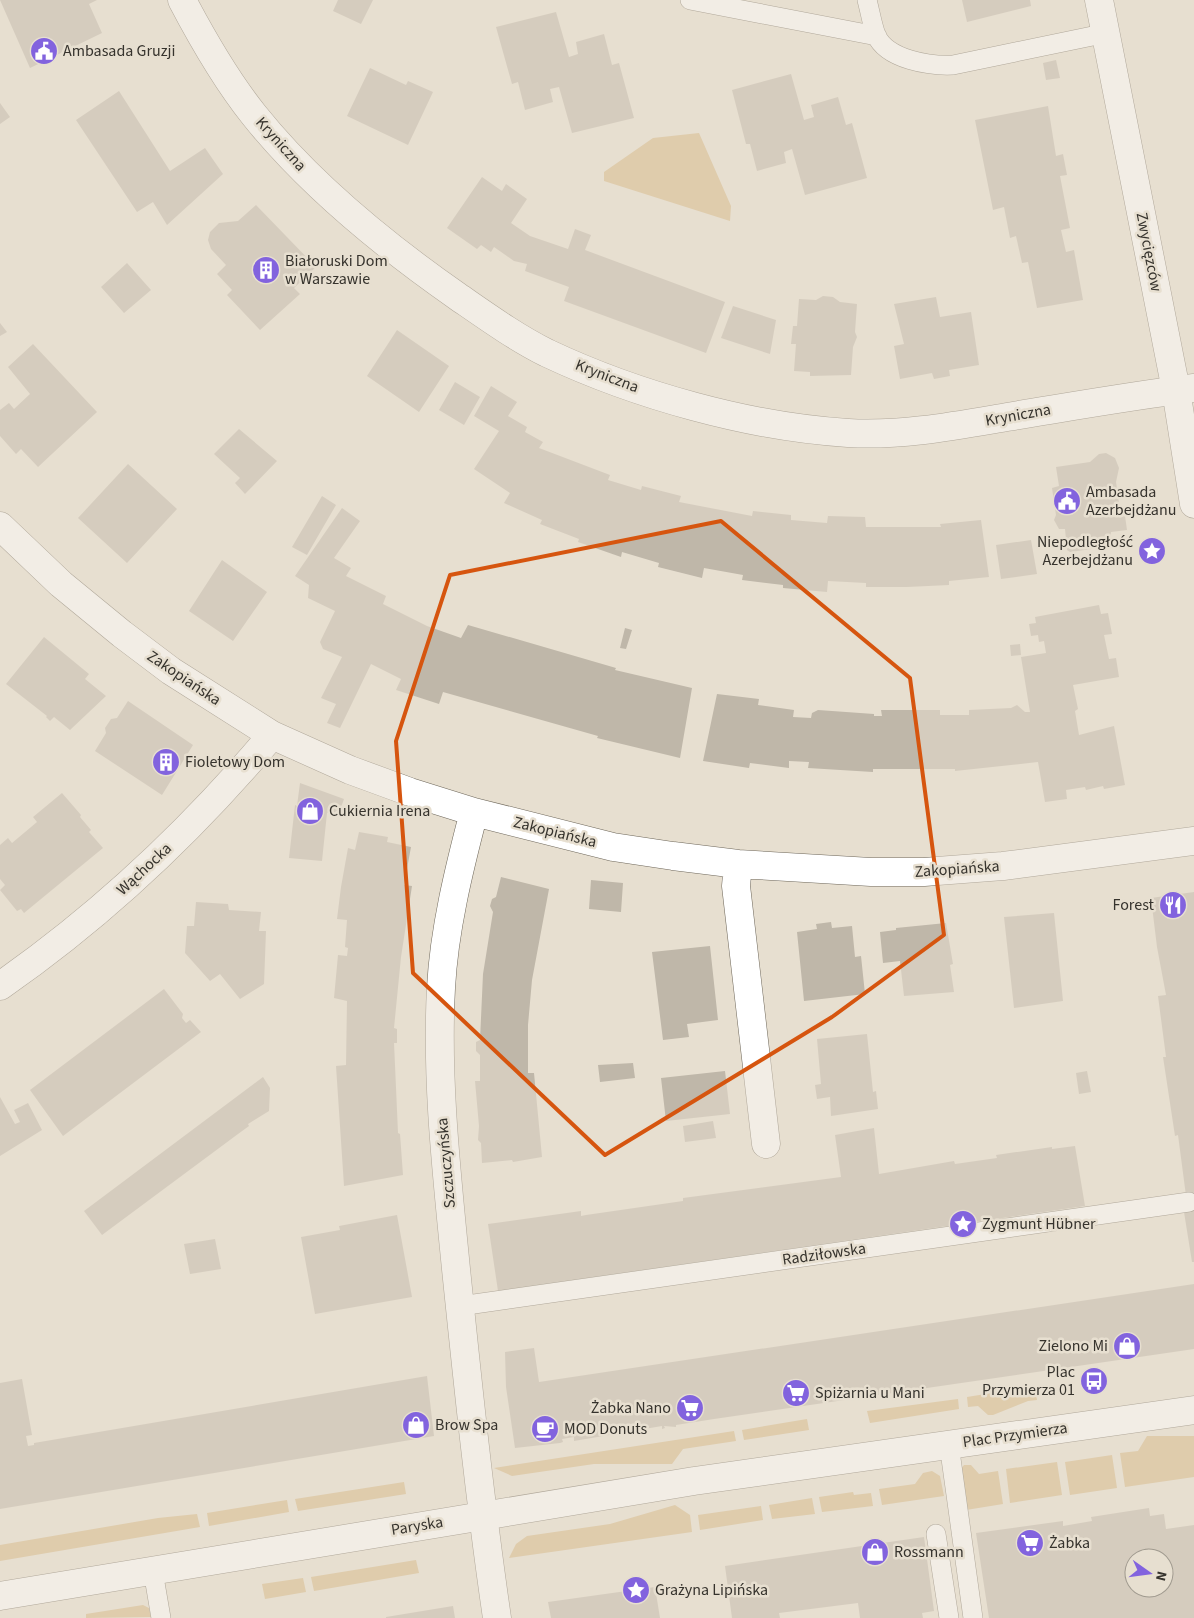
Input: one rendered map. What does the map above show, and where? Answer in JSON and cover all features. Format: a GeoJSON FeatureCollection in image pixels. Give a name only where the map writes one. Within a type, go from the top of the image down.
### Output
{"type":"FeatureCollection","features":[{"type":"Feature","properties":{"kind":"street","name":"Kryniczna"},"geometry":{"type":"LineString","coordinates":[[182,0],[228,79],[256,117],[300,167],[357,218],[425,274],[512,334],[548,353],[596,373],[649,392],[709,410],[805,429],[850,433],[899,433],[939,429],[1185,389]]}},
{"type":"Feature","properties":{"kind":"street","name":"Zwycięzców"},"geometry":{"type":"LineString","coordinates":[[1100,0],[1185,389],[1194,504]]}},
{"type":"Feature","properties":{"kind":"street","name":"Zakopiańska"},"geometry":{"type":"LineString","coordinates":[[0,526],[61,584],[122,634],[171,671],[272,735],[350,770],[410,792],[474,812],[613,847],[738,864],[836,871],[924,872],[1012,865],[1194,841]]}},
{"type":"Feature","properties":{"kind":"street","name":"Wąchocka"},"geometry":{"type":"LineString","coordinates":[[0,986],[50,950],[166,850],[220,794],[272,735]]}},
{"type":"Feature","properties":{"kind":"street","name":"Szczuczyńska"},"geometry":{"type":"LineString","coordinates":[[474,812],[448,932],[441,986],[439,1052],[442,1116],[460,1306],[482,1516],[498,1618]]}},
{"type":"Feature","properties":{"kind":"street"},"geometry":{"type":"LineString","coordinates":[[738,864],[736,886],[766,1144]]}},
{"type":"Feature","properties":{"kind":"street","name":"Plac Przymierza"},"geometry":{"type":"LineString","coordinates":[[835,1460],[1194,1410]]}},
{"type":"Feature","properties":{"kind":"street","name":"Paryska"},"geometry":{"type":"LineString","coordinates":[[0,1596],[835,1460]]}},
{"type":"Feature","properties":{"kind":"lane"},"geometry":{"type":"LineString","coordinates":[[690,0],[877,36]]}},
{"type":"Feature","properties":{"kind":"lane"},"geometry":{"type":"LineString","coordinates":[[868,0],[877,36],[891,50],[909,60],[932,66],[953,65],[1107,33]]}},
{"type":"Feature","properties":{"kind":"lane","name":"Radziłowska"},"geometry":{"type":"LineString","coordinates":[[460,1306],[1189,1202]]}},
{"type":"Feature","properties":{"kind":"lane"},"geometry":{"type":"LineString","coordinates":[[949,1444],[973,1618]]}},
{"type":"Feature","properties":{"kind":"lane"},"geometry":{"type":"LineString","coordinates":[[936,1534],[949,1618]]}},
{"type":"Feature","properties":{"kind":"lane"},"geometry":{"type":"LineString","coordinates":[[154,1571],[161,1618]]}},
{"type":"Feature","properties":{"kind":"highlighted area"},"geometry":{"type":"Polygon","coordinates":[[[721,521],[910,678],[944,935],[832,1017],[605,1155],[413,973],[396,741],[450,575],[721,521]]]}},
{"type":"Feature","properties":{"kind":"shaded area"},"geometry":{"type":"Polygon","coordinates":[[[699,133],[731,206],[730,221],[604,181],[604,172],[653,138],[699,133]]]}},
{"type":"Feature","properties":{"kind":"shaded area"},"geometry":{"type":"Polygon","coordinates":[[[1035,1386],[1037,1400],[1028,1401],[993,1415],[988,1415],[978,1406],[968,1407],[967,1397],[1035,1386]]]}},
{"type":"Feature","properties":{"kind":"shaded area"},"geometry":{"type":"Polygon","coordinates":[[[958,1399],[959,1409],[870,1423],[867,1411],[958,1399]]]}},
{"type":"Feature","properties":{"kind":"shaded area"},"geometry":{"type":"Polygon","coordinates":[[[807,1419],[809,1430],[744,1440],[742,1430],[807,1419]]]}},
{"type":"Feature","properties":{"kind":"shaded area"},"geometry":{"type":"Polygon","coordinates":[[[734,1431],[736,1441],[683,1449],[672,1464],[594,1464],[512,1476],[494,1468],[734,1431]]]}},
{"type":"Feature","properties":{"kind":"shaded area"},"geometry":{"type":"Polygon","coordinates":[[[1147,1436],[1194,1436],[1194,1477],[1125,1487],[1120,1453],[1138,1451],[1147,1436]]]}},
{"type":"Feature","properties":{"kind":"shaded area"},"geometry":{"type":"Polygon","coordinates":[[[1112,1455],[1117,1488],[1070,1495],[1065,1462],[1112,1455]]]}},
{"type":"Feature","properties":{"kind":"shaded area"},"geometry":{"type":"Polygon","coordinates":[[[1057,1462],[1062,1495],[1010,1503],[1006,1469],[1057,1462]]]}},
{"type":"Feature","properties":{"kind":"shaded area"},"geometry":{"type":"Polygon","coordinates":[[[964,1465],[971,1465],[979,1474],[998,1471],[1003,1504],[966,1510],[961,1469],[964,1465]]]}},
{"type":"Feature","properties":{"kind":"shaded area"},"geometry":{"type":"Polygon","coordinates":[[[932,1471],[940,1476],[944,1496],[882,1505],[879,1489],[915,1484],[923,1473],[932,1471]]]}},
{"type":"Feature","properties":{"kind":"shaded area"},"geometry":{"type":"Polygon","coordinates":[[[404,1482],[406,1494],[298,1511],[295,1499],[404,1482]]]}},
{"type":"Feature","properties":{"kind":"shaded area"},"geometry":{"type":"Polygon","coordinates":[[[853,1492],[854,1495],[871,1493],[873,1506],[822,1512],[819,1497],[853,1492]]]}},
{"type":"Feature","properties":{"kind":"shaded area"},"geometry":{"type":"Polygon","coordinates":[[[812,1498],[815,1514],[772,1519],[769,1505],[812,1498]]]}},
{"type":"Feature","properties":{"kind":"shaded area"},"geometry":{"type":"Polygon","coordinates":[[[287,1500],[289,1512],[209,1526],[207,1513],[287,1500]]]}},
{"type":"Feature","properties":{"kind":"shaded area"},"geometry":{"type":"Polygon","coordinates":[[[675,1505],[690,1515],[692,1532],[509,1558],[516,1544],[527,1536],[610,1524],[675,1505]]]}},
{"type":"Feature","properties":{"kind":"shaded area"},"geometry":{"type":"Polygon","coordinates":[[[761,1506],[763,1520],[700,1530],[698,1515],[761,1506]]]}},
{"type":"Feature","properties":{"kind":"shaded area"},"geometry":{"type":"Polygon","coordinates":[[[197,1514],[200,1527],[0,1561],[0,1545],[158,1518],[197,1514]]]}},
{"type":"Feature","properties":{"kind":"shaded area"},"geometry":{"type":"Polygon","coordinates":[[[416,1560],[419,1573],[314,1591],[311,1577],[416,1560]]]}},
{"type":"Feature","properties":{"kind":"shaded area"},"geometry":{"type":"Polygon","coordinates":[[[303,1578],[306,1592],[265,1599],[262,1584],[303,1578]]]}},
{"type":"Feature","properties":{"kind":"shaded area"},"geometry":{"type":"Polygon","coordinates":[[[143,1605],[149,1608],[151,1617],[86,1618],[86,1614],[143,1605]]]}},
{"type":"Feature","properties":{"kind":"building","name":"Ambasada Gruzji"},"geometry":{"type":"Polygon","coordinates":[[[0,0],[97,0],[89,4],[102,33],[30,68],[0,0]]]}},
{"type":"Feature","properties":{"kind":"building"},"geometry":{"type":"Polygon","coordinates":[[[338,0],[373,0],[361,24],[333,11],[338,0]]]}},
{"type":"Feature","properties":{"kind":"building"},"geometry":{"type":"Polygon","coordinates":[[[962,0],[1030,0],[1031,6],[967,22],[962,0]]]}},
{"type":"Feature","properties":{"kind":"building"},"geometry":{"type":"Polygon","coordinates":[[[556,12],[569,57],[578,54],[576,42],[604,34],[612,65],[619,63],[634,118],[572,133],[559,87],[550,89],[553,102],[525,110],[518,82],[512,84],[496,27],[556,12]]]}},
{"type":"Feature","properties":{"kind":"building"},"geometry":{"type":"Polygon","coordinates":[[[1056,60],[1060,78],[1046,80],[1043,63],[1056,60]]]}},
{"type":"Feature","properties":{"kind":"building"},"geometry":{"type":"Polygon","coordinates":[[[370,68],[406,85],[408,81],[433,92],[408,145],[347,116],[370,68]]]}},
{"type":"Feature","properties":{"kind":"building"},"geometry":{"type":"Polygon","coordinates":[[[791,74],[804,120],[814,117],[811,105],[838,97],[846,125],[852,123],[867,178],[805,195],[792,149],[784,152],[786,163],[757,171],[750,144],[746,144],[732,90],[791,74]]]}},
{"type":"Feature","properties":{"kind":"building"},"geometry":{"type":"Polygon","coordinates":[[[119,91],[170,171],[205,148],[223,174],[167,225],[153,202],[137,212],[76,120],[119,91]]]}},
{"type":"Feature","properties":{"kind":"building"},"geometry":{"type":"Polygon","coordinates":[[[0,103],[10,117],[0,124],[0,103]]]}},
{"type":"Feature","properties":{"kind":"building"},"geometry":{"type":"Polygon","coordinates":[[[1048,106],[1056,156],[1063,154],[1067,175],[1060,176],[1070,228],[1061,230],[1066,252],[1074,250],[1083,300],[1037,308],[1028,262],[1022,263],[1016,236],[1010,238],[1004,207],[993,210],[975,120],[1048,106]]]}},
{"type":"Feature","properties":{"kind":"building"},"geometry":{"type":"Polygon","coordinates":[[[482,177],[502,191],[506,184],[527,199],[511,223],[530,236],[568,249],[575,229],[591,235],[585,250],[725,302],[706,353],[564,301],[569,287],[525,271],[527,264],[514,261],[494,247],[491,252],[481,245],[477,249],[447,228],[482,177]]]}},
{"type":"Feature","properties":{"kind":"building","name":"Białoruski Dom w Warszawie"},"geometry":{"type":"Polygon","coordinates":[[[256,205],[316,267],[294,288],[300,294],[260,330],[227,295],[232,290],[217,274],[226,265],[211,249],[208,240],[210,232],[219,223],[238,221],[256,205]]]}},
{"type":"Feature","properties":{"kind":"building"},"geometry":{"type":"Polygon","coordinates":[[[127,263],[151,290],[124,313],[101,287],[127,263]]]}},
{"type":"Feature","properties":{"kind":"building"},"geometry":{"type":"Polygon","coordinates":[[[823,296],[833,297],[840,302],[857,304],[855,332],[857,337],[853,347],[851,375],[810,376],[810,372],[794,371],[796,344],[791,344],[793,326],[797,326],[799,299],[816,300],[823,296]]]}},
{"type":"Feature","properties":{"kind":"building"},"geometry":{"type":"Polygon","coordinates":[[[936,297],[940,317],[971,312],[979,365],[949,370],[950,376],[934,379],[932,373],[900,379],[894,346],[904,344],[894,304],[936,297]]]}},
{"type":"Feature","properties":{"kind":"building"},"geometry":{"type":"Polygon","coordinates":[[[733,306],[776,320],[770,354],[721,338],[733,306]]]}},
{"type":"Feature","properties":{"kind":"building"},"geometry":{"type":"Polygon","coordinates":[[[0,323],[7,332],[0,336],[0,323]]]}},
{"type":"Feature","properties":{"kind":"building"},"geometry":{"type":"Polygon","coordinates":[[[397,330],[449,366],[419,412],[367,376],[397,330]]]}},
{"type":"Feature","properties":{"kind":"building"},"geometry":{"type":"Polygon","coordinates":[[[33,344],[97,412],[38,467],[21,449],[16,454],[0,436],[0,410],[9,403],[14,409],[30,394],[8,367],[33,344]]]}},
{"type":"Feature","properties":{"kind":"building"},"geometry":{"type":"Polygon","coordinates":[[[455,382],[480,397],[464,425],[439,410],[455,382]]]}},
{"type":"Feature","properties":{"kind":"building"},"geometry":{"type":"Polygon","coordinates":[[[491,386],[517,402],[508,416],[527,427],[525,432],[543,442],[539,448],[610,475],[608,480],[641,490],[642,486],[681,496],[679,502],[752,516],[753,511],[791,515],[791,520],[827,523],[828,516],[865,517],[866,527],[941,527],[940,524],[981,520],[989,577],[949,581],[949,585],[907,587],[866,587],[866,583],[828,581],[827,592],[783,588],[783,585],[742,580],[743,575],[704,568],[702,578],[658,567],[659,563],[622,552],[621,557],[578,542],[579,539],[540,524],[542,520],[504,503],[510,493],[474,469],[499,431],[474,416],[491,386]]]}},
{"type":"Feature","properties":{"kind":"building"},"geometry":{"type":"Polygon","coordinates":[[[239,429],[277,461],[245,494],[235,483],[240,478],[214,454],[239,429]]]}},
{"type":"Feature","properties":{"kind":"building"},"geometry":{"type":"Polygon","coordinates":[[[1106,453],[1115,458],[1119,468],[1116,482],[1121,517],[1125,516],[1127,530],[1111,532],[1110,539],[1099,548],[1070,552],[1067,550],[1065,529],[1059,529],[1054,520],[1056,515],[1052,488],[1059,486],[1056,467],[1090,462],[1099,454],[1106,453]]]}},
{"type":"Feature","properties":{"kind":"building"},"geometry":{"type":"Polygon","coordinates":[[[128,464],[177,509],[127,563],[78,518],[128,464]]]}},
{"type":"Feature","properties":{"kind":"building"},"geometry":{"type":"Polygon","coordinates":[[[322,496],[336,505],[307,555],[292,547],[322,496]]]}},
{"type":"Feature","properties":{"kind":"building"},"geometry":{"type":"Polygon","coordinates":[[[342,508],[360,521],[334,558],[351,568],[346,576],[386,596],[383,604],[427,626],[461,638],[468,625],[616,668],[615,670],[692,688],[680,758],[597,738],[598,736],[443,692],[439,704],[396,690],[401,679],[371,664],[340,728],[327,723],[336,704],[321,698],[342,657],[323,649],[320,642],[335,611],[308,598],[309,585],[295,576],[342,508]]]}},
{"type":"Feature","properties":{"kind":"building"},"geometry":{"type":"Polygon","coordinates":[[[1031,540],[1037,574],[1001,579],[996,545],[1031,540]]]}},
{"type":"Feature","properties":{"kind":"building"},"geometry":{"type":"Polygon","coordinates":[[[222,560],[267,592],[233,641],[189,611],[222,560]]]}},
{"type":"Feature","properties":{"kind":"building"},"geometry":{"type":"Polygon","coordinates":[[[1099,605],[1101,614],[1108,613],[1112,634],[1104,635],[1109,659],[1116,658],[1119,677],[1073,685],[1078,709],[1075,711],[1079,735],[1114,726],[1125,785],[1104,789],[1103,786],[1086,790],[1085,787],[1066,790],[1067,799],[1045,802],[1038,762],[955,771],[955,769],[873,769],[873,772],[808,768],[809,762],[789,761],[789,768],[750,763],[749,768],[703,761],[717,694],[759,699],[758,705],[794,710],[793,717],[811,718],[812,713],[818,710],[874,714],[874,716],[882,716],[881,710],[940,710],[940,715],[969,715],[969,710],[1011,708],[1017,705],[1025,712],[1030,712],[1021,657],[1046,653],[1044,641],[1039,642],[1038,635],[1031,636],[1029,624],[1036,623],[1035,617],[1099,605]]]}},
{"type":"Feature","properties":{"kind":"building"},"geometry":{"type":"Polygon","coordinates":[[[625,628],[632,630],[626,649],[620,648],[625,628]]]}},
{"type":"Feature","properties":{"kind":"building"},"geometry":{"type":"Polygon","coordinates":[[[44,637],[89,674],[85,679],[106,696],[70,730],[54,717],[50,721],[47,716],[6,684],[44,637]]]}},
{"type":"Feature","properties":{"kind":"building"},"geometry":{"type":"Polygon","coordinates":[[[1020,644],[1021,655],[1011,656],[1010,645],[1020,644]]]}},
{"type":"Feature","properties":{"kind":"building"},"geometry":{"type":"Polygon","coordinates":[[[128,701],[193,745],[162,795],[95,751],[106,733],[105,728],[111,719],[117,718],[128,701]]]}},
{"type":"Feature","properties":{"kind":"building"},"geometry":{"type":"Polygon","coordinates":[[[300,783],[344,799],[339,813],[327,813],[322,861],[289,858],[295,805],[297,806],[300,783]]]}},
{"type":"Feature","properties":{"kind":"building"},"geometry":{"type":"Polygon","coordinates":[[[62,793],[81,815],[80,817],[91,830],[89,832],[103,848],[24,913],[21,909],[17,911],[0,890],[5,885],[0,879],[0,845],[8,838],[12,843],[37,822],[33,817],[62,793]]]}},
{"type":"Feature","properties":{"kind":"building"},"geometry":{"type":"Polygon","coordinates":[[[359,832],[388,837],[387,842],[411,847],[404,885],[412,886],[401,957],[394,1028],[397,1029],[397,1043],[394,1043],[398,1133],[400,1134],[403,1175],[344,1186],[336,1066],[346,1065],[347,1001],[334,998],[338,955],[347,956],[348,948],[345,947],[347,920],[337,919],[348,848],[355,850],[359,832]]]}},
{"type":"Feature","properties":{"kind":"building"},"geometry":{"type":"Polygon","coordinates":[[[501,877],[549,889],[532,980],[528,1025],[528,1073],[534,1073],[542,1157],[513,1162],[512,1160],[482,1163],[481,1143],[478,1140],[479,1126],[475,1081],[480,1081],[480,1055],[476,1051],[476,1042],[480,1040],[483,974],[493,912],[490,906],[492,899],[496,897],[501,877]]]}},
{"type":"Feature","properties":{"kind":"building"},"geometry":{"type":"Polygon","coordinates":[[[591,880],[623,883],[621,912],[589,909],[591,880]]]}},
{"type":"Feature","properties":{"kind":"building"},"geometry":{"type":"Polygon","coordinates":[[[1194,892],[1194,1262],[1192,1262],[1184,1212],[1188,1211],[1178,1135],[1175,1136],[1163,1057],[1166,1057],[1158,996],[1166,995],[1157,947],[1151,898],[1194,892]]]}},
{"type":"Feature","properties":{"kind":"building"},"geometry":{"type":"Polygon","coordinates":[[[196,902],[228,904],[229,910],[261,912],[259,931],[266,931],[264,984],[240,999],[220,974],[210,981],[185,953],[187,926],[194,926],[196,902]]]}},
{"type":"Feature","properties":{"kind":"building"},"geometry":{"type":"Polygon","coordinates":[[[1054,913],[1063,1001],[1014,1008],[1004,917],[1054,913]]]}},
{"type":"Feature","properties":{"kind":"building"},"geometry":{"type":"Polygon","coordinates":[[[831,922],[832,928],[852,926],[855,957],[861,956],[865,994],[804,1001],[797,932],[817,929],[816,924],[831,922]]]}},
{"type":"Feature","properties":{"kind":"building"},"geometry":{"type":"Polygon","coordinates":[[[946,923],[953,964],[950,965],[954,992],[904,996],[900,961],[883,963],[880,932],[896,930],[896,928],[946,923]]]}},
{"type":"Feature","properties":{"kind":"building"},"geometry":{"type":"Polygon","coordinates":[[[710,946],[718,1020],[687,1024],[689,1037],[663,1040],[652,952],[710,946]]]}},
{"type":"Feature","properties":{"kind":"building"},"geometry":{"type":"Polygon","coordinates":[[[164,989],[183,1014],[182,1018],[186,1023],[190,1020],[201,1032],[63,1136],[30,1090],[164,989]]]}},
{"type":"Feature","properties":{"kind":"building"},"geometry":{"type":"Polygon","coordinates":[[[867,1034],[873,1092],[876,1091],[878,1109],[831,1116],[830,1097],[817,1099],[815,1085],[821,1084],[817,1039],[867,1034]]]}},
{"type":"Feature","properties":{"kind":"building"},"geometry":{"type":"Polygon","coordinates":[[[633,1063],[635,1078],[600,1082],[598,1065],[633,1063]]]}},
{"type":"Feature","properties":{"kind":"building"},"geometry":{"type":"Polygon","coordinates":[[[725,1071],[730,1114],[666,1121],[661,1078],[725,1071]]]}},
{"type":"Feature","properties":{"kind":"building"},"geometry":{"type":"Polygon","coordinates":[[[1087,1071],[1091,1092],[1079,1094],[1076,1073],[1087,1071]]]}},
{"type":"Feature","properties":{"kind":"building"},"geometry":{"type":"Polygon","coordinates":[[[263,1077],[270,1088],[269,1111],[248,1124],[249,1126],[102,1235],[84,1211],[263,1077]]]}},
{"type":"Feature","properties":{"kind":"building"},"geometry":{"type":"Polygon","coordinates":[[[0,1097],[15,1124],[20,1122],[14,1110],[28,1103],[42,1130],[0,1156],[0,1097]]]}},
{"type":"Feature","properties":{"kind":"building"},"geometry":{"type":"Polygon","coordinates":[[[713,1121],[716,1138],[685,1142],[683,1126],[713,1121]]]}},
{"type":"Feature","properties":{"kind":"building"},"geometry":{"type":"Polygon","coordinates":[[[874,1128],[879,1174],[954,1161],[955,1164],[997,1158],[996,1155],[1052,1147],[1052,1149],[1075,1146],[1085,1206],[498,1291],[488,1224],[581,1211],[581,1216],[683,1201],[683,1198],[841,1177],[835,1135],[874,1128]]]}},
{"type":"Feature","properties":{"kind":"building"},"geometry":{"type":"Polygon","coordinates":[[[397,1215],[412,1297],[315,1314],[301,1237],[340,1230],[339,1226],[397,1215]]]}},
{"type":"Feature","properties":{"kind":"building"},"geometry":{"type":"Polygon","coordinates":[[[215,1239],[221,1269],[190,1274],[184,1244],[215,1239]]]}},
{"type":"Feature","properties":{"kind":"building"},"geometry":{"type":"Polygon","coordinates":[[[1194,1284],[1194,1349],[714,1419],[676,1425],[676,1427],[664,1426],[665,1428],[662,1429],[662,1426],[574,1441],[574,1437],[562,1439],[563,1442],[560,1443],[515,1448],[506,1387],[505,1352],[534,1348],[539,1382],[1194,1284]]]}},
{"type":"Feature","properties":{"kind":"building"},"geometry":{"type":"Polygon","coordinates":[[[427,1376],[434,1436],[0,1509],[0,1383],[22,1379],[32,1435],[26,1436],[28,1446],[34,1445],[34,1443],[427,1376]]]}},
{"type":"Feature","properties":{"kind":"building"},"geometry":{"type":"Polygon","coordinates":[[[1149,1508],[1150,1516],[1164,1514],[1166,1529],[1194,1525],[1194,1618],[989,1618],[976,1533],[1063,1521],[1063,1526],[1092,1521],[1091,1517],[1149,1508]]]}},
{"type":"Feature","properties":{"kind":"building"},"geometry":{"type":"Polygon","coordinates":[[[924,1537],[934,1611],[922,1613],[923,1618],[860,1618],[858,1603],[779,1613],[780,1618],[732,1618],[725,1566],[924,1537]]]}},
{"type":"Feature","properties":{"kind":"building"},"geometry":{"type":"Polygon","coordinates":[[[655,1587],[660,1618],[551,1618],[548,1602],[655,1587]]]}},
{"type":"Feature","properties":{"kind":"building"},"geometry":{"type":"Polygon","coordinates":[[[453,1606],[455,1618],[386,1618],[386,1617],[453,1606]]]}},
{"type":"Feature","properties":{"kind":"place","name":"Ambasada Gruzji"},"geometry":{"type":"Point","coordinates":[44,51]}},
{"type":"Feature","properties":{"kind":"place","name":"Białoruski Dom w Warszawie"},"geometry":{"type":"Point","coordinates":[266,270]}},
{"type":"Feature","properties":{"kind":"place","name":"Ambasada Azerbejdżanu"},"geometry":{"type":"Point","coordinates":[1067,501]}},
{"type":"Feature","properties":{"kind":"place","name":"Niepodległość Azerbejdżanu"},"geometry":{"type":"Point","coordinates":[1152,551]}},
{"type":"Feature","properties":{"kind":"place","name":"Fioletowy Dom"},"geometry":{"type":"Point","coordinates":[166,762]}},
{"type":"Feature","properties":{"kind":"place","name":"Cukiernia Irena"},"geometry":{"type":"Point","coordinates":[310,811]}},
{"type":"Feature","properties":{"kind":"place","name":"Forest"},"geometry":{"type":"Point","coordinates":[1173,905]}},
{"type":"Feature","properties":{"kind":"place","name":"Zygmunt Hübner"},"geometry":{"type":"Point","coordinates":[963,1224]}},
{"type":"Feature","properties":{"kind":"place","name":"Zielono Mi"},"geometry":{"type":"Point","coordinates":[1127,1346]}},
{"type":"Feature","properties":{"kind":"place","name":"Plac Przymierza 01"},"geometry":{"type":"Point","coordinates":[1094,1381]}},
{"type":"Feature","properties":{"kind":"place","name":"Spiżarnia u Mani"},"geometry":{"type":"Point","coordinates":[796,1393]}},
{"type":"Feature","properties":{"kind":"place","name":"Żabka Nano"},"geometry":{"type":"Point","coordinates":[690,1408]}},
{"type":"Feature","properties":{"kind":"place","name":"Brow Spa"},"geometry":{"type":"Point","coordinates":[416,1425]}},
{"type":"Feature","properties":{"kind":"place","name":"MOD Donuts"},"geometry":{"type":"Point","coordinates":[545,1429]}},
{"type":"Feature","properties":{"kind":"place","name":"Żabka"},"geometry":{"type":"Point","coordinates":[1030,1543]}},
{"type":"Feature","properties":{"kind":"place","name":"Rossmann"},"geometry":{"type":"Point","coordinates":[875,1552]}},
{"type":"Feature","properties":{"kind":"place","name":"Grażyna Lipińska"},"geometry":{"type":"Point","coordinates":[636,1590]}}]}
